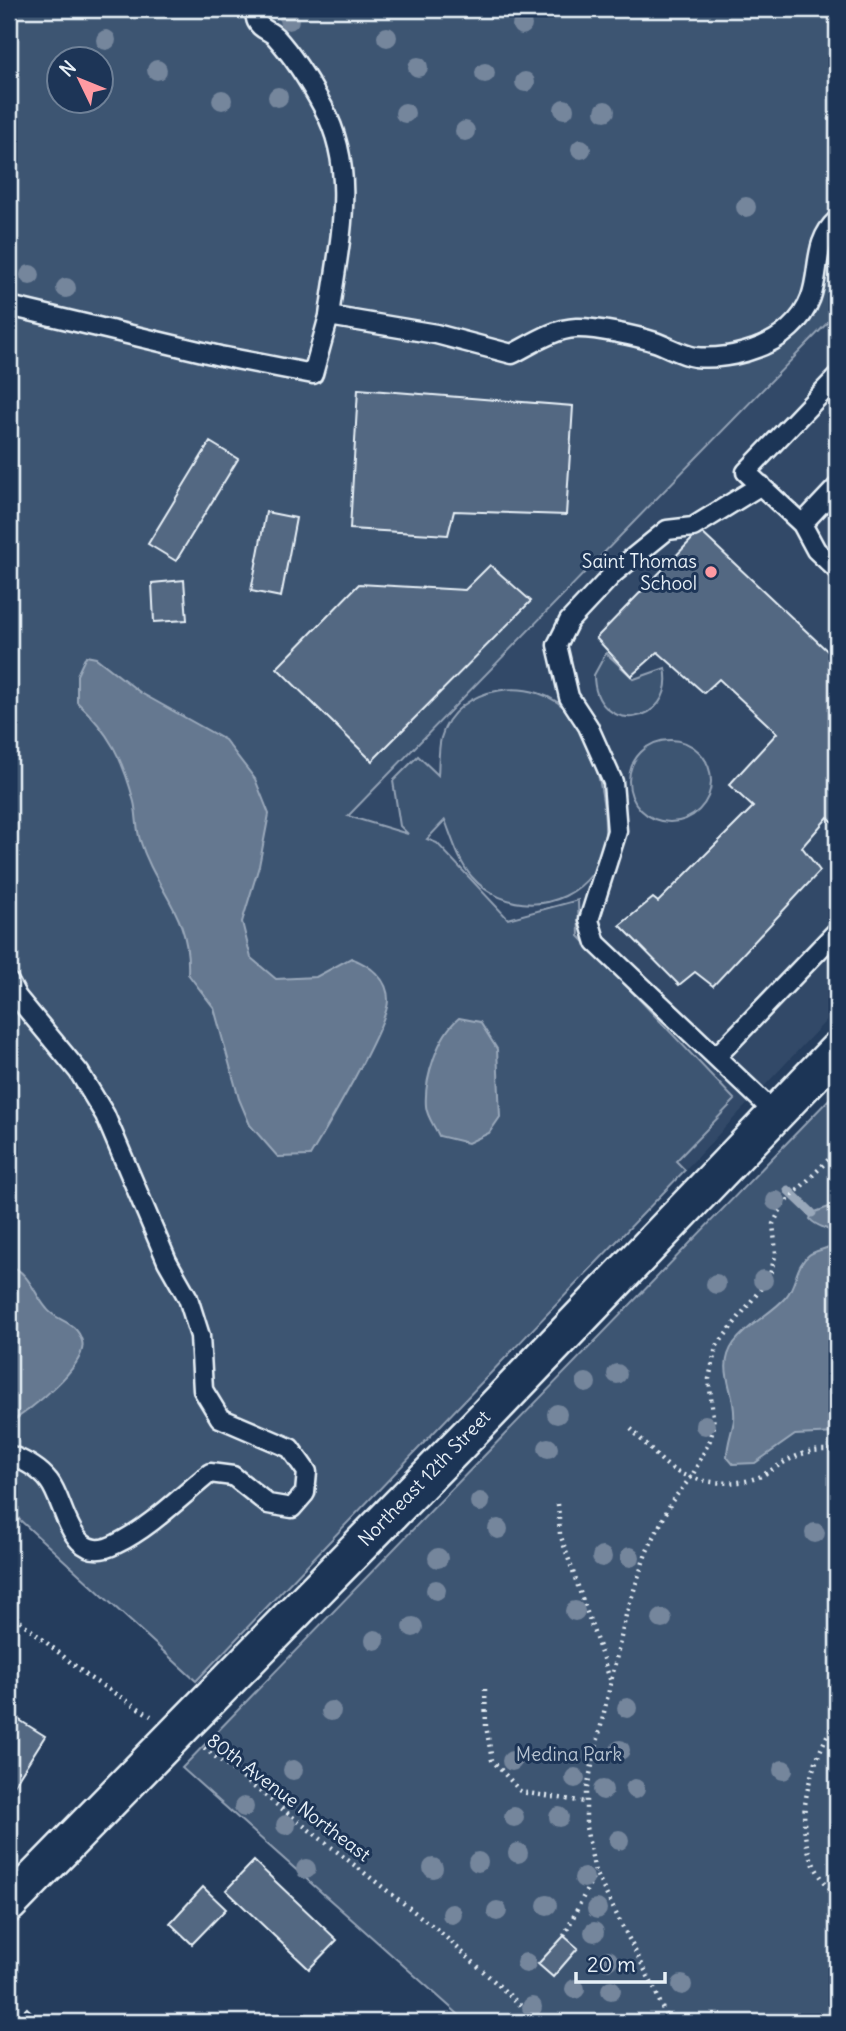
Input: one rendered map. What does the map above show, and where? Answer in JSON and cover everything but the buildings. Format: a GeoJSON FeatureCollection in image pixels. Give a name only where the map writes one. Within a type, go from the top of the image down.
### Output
{"type":"FeatureCollection","features":[{"type":"Feature","properties":{"kind":"street","name":"Northeast 12th Street"},"geometry":{"type":"LineString","coordinates":[[9,1904],[471,1431],[837,1049]]}},
{"type":"Feature","properties":{"kind":"lane"},"geometry":{"type":"LineString","coordinates":[[9,306],[219,356],[313,374],[328,316],[345,189],[339,150],[324,109],[297,64],[273,34],[263,29],[255,19],[255,9]]}},
{"type":"Feature","properties":{"kind":"lane"},"geometry":{"type":"LineString","coordinates":[[328,316],[436,334],[512,354],[550,334],[576,328],[651,341],[693,357],[730,354],[761,347],[790,328],[813,299],[819,250],[826,230],[837,220]]}},
{"type":"Feature","properties":{"kind":"lane"},"geometry":{"type":"LineString","coordinates":[[837,377],[746,472],[802,524],[816,550],[837,570]]}},
{"type":"Feature","properties":{"kind":"lane"},"geometry":{"type":"LineString","coordinates":[[761,485],[693,527],[667,530],[614,573],[569,621],[557,645],[562,678],[569,697],[588,726],[613,782],[617,831],[589,920],[596,943],[776,1114]]}},
{"type":"Feature","properties":{"kind":"lane"},"geometry":{"type":"LineString","coordinates":[[802,524],[837,487]]}},
{"type":"Feature","properties":{"kind":"lane"},"geometry":{"type":"LineString","coordinates":[[716,1058],[837,931]]}},
{"type":"Feature","properties":{"kind":"lane"},"geometry":{"type":"LineString","coordinates":[[9,982],[17,996],[79,1072],[105,1115],[167,1261],[188,1298],[200,1336],[203,1390],[219,1418],[290,1448],[307,1472],[305,1493],[292,1508],[268,1504],[233,1476],[210,1473],[147,1524],[113,1546],[90,1548],[72,1534],[50,1481],[24,1460],[9,1455]]}},
{"type":"Feature","properties":{"kind":"path"},"geometry":{"type":"LineString","coordinates":[[668,2022],[655,1990],[595,1872],[586,1827],[585,1802],[626,1615],[646,1553],[672,1501],[692,1476],[707,1449],[714,1426],[709,1379],[716,1347],[769,1278],[776,1253],[773,1224],[783,1205],[837,1151]]}},
{"type":"Feature","properties":{"kind":"path"},"geometry":{"type":"LineString","coordinates":[[632,1429],[678,1472],[743,1483],[812,1450],[837,1451]]}},
{"type":"Feature","properties":{"kind":"path"},"geometry":{"type":"LineString","coordinates":[[558,1504],[560,1534],[611,1683]]}},
{"type":"Feature","properties":{"kind":"path","name":"80th Avenue Northeast"},"geometry":{"type":"LineString","coordinates":[[9,1612],[90,1678],[205,1749],[439,1931],[539,2022]]}},
{"type":"Feature","properties":{"kind":"path"},"geometry":{"type":"LineString","coordinates":[[485,1689],[486,1726],[492,1760],[521,1792],[585,1802]]}},
{"type":"Feature","properties":{"kind":"path"},"geometry":{"type":"LineString","coordinates":[[837,1717],[809,1775],[804,1807],[805,1839],[814,1862],[837,1895]]}},
{"type":"Feature","properties":{"kind":"path"},"geometry":{"type":"LineString","coordinates":[[564,1936],[595,1872]]}},
{"type":"Feature","properties":{"kind":"path"},"geometry":{"type":"LineString","coordinates":[[818,2022],[837,2007]]}},
{"type":"Feature","properties":{"kind":"shaded area","name":"Saint Thomas School"},"geometry":{"type":"Polygon","coordinates":[[[837,313],[837,1009],[685,1170],[334,830],[837,313]]]}},
{"type":"Feature","properties":{"kind":"shaded area"},"geometry":{"type":"Polygon","coordinates":[[[86,656],[96,658],[141,693],[225,740],[255,779],[269,814],[259,866],[242,922],[251,958],[276,979],[316,977],[351,958],[371,969],[385,985],[388,1000],[378,1031],[310,1156],[278,1157],[250,1125],[239,1099],[214,1008],[188,974],[184,935],[140,840],[134,802],[120,759],[98,724],[77,702],[77,675],[86,656]]]}},
{"type":"Feature","properties":{"kind":"shaded area"},"geometry":{"type":"Polygon","coordinates":[[[459,1018],[480,1022],[497,1049],[500,1117],[489,1133],[468,1143],[439,1136],[426,1110],[427,1083],[434,1058],[445,1035],[459,1018]]]}},
{"type":"Feature","properties":{"kind":"shaded area"},"geometry":{"type":"Polygon","coordinates":[[[837,1200],[837,1236],[810,1219],[812,1213],[832,1206],[837,1200]]]}},
{"type":"Feature","properties":{"kind":"shaded area"},"geometry":{"type":"Polygon","coordinates":[[[837,1242],[837,1433],[795,1435],[755,1463],[733,1464],[727,1457],[734,1420],[733,1400],[726,1372],[729,1353],[740,1336],[786,1297],[804,1259],[837,1242]]]}},
{"type":"Feature","properties":{"kind":"shaded area"},"geometry":{"type":"Polygon","coordinates":[[[9,1265],[22,1273],[51,1313],[75,1329],[82,1341],[82,1351],[67,1375],[55,1387],[9,1423],[9,1265]]]}},
{"type":"Feature","properties":{"kind":"green space"},"geometry":{"type":"Polygon","coordinates":[[[9,9],[837,9],[837,313],[348,816],[408,834],[400,826],[393,781],[418,756],[438,775],[441,738],[449,720],[463,706],[480,696],[499,690],[539,693],[557,702],[578,725],[594,759],[605,817],[600,859],[592,874],[580,887],[549,902],[532,904],[500,897],[485,889],[467,871],[445,820],[427,839],[437,843],[508,919],[578,900],[579,936],[735,1100],[676,1161],[685,1170],[196,1681],[9,1510],[9,9]]]}},
{"type":"Feature","properties":{"kind":"green space"},"geometry":{"type":"Polygon","coordinates":[[[606,653],[634,679],[665,668],[665,688],[659,703],[648,712],[634,717],[620,716],[607,708],[598,695],[594,675],[606,653]]]}},
{"type":"Feature","properties":{"kind":"green space"},"geometry":{"type":"Polygon","coordinates":[[[670,740],[686,743],[699,752],[708,765],[711,781],[708,797],[699,810],[686,819],[670,822],[654,819],[641,810],[632,797],[629,781],[632,765],[641,752],[654,743],[670,740]]]}},
{"type":"Feature","properties":{"kind":"green space","name":"Medina Park"},"geometry":{"type":"Polygon","coordinates":[[[837,1091],[837,2022],[467,2022],[182,1768],[837,1091]]]}},
{"type":"Feature","properties":{"kind":"waterway"},"geometry":{"type":"LineString","coordinates":[[788,1190],[812,1213]]}},
{"type":"Feature","properties":{"kind":"place","name":"Saint Thomas School"},"geometry":{"type":"Point","coordinates":[711,572]}}]}
